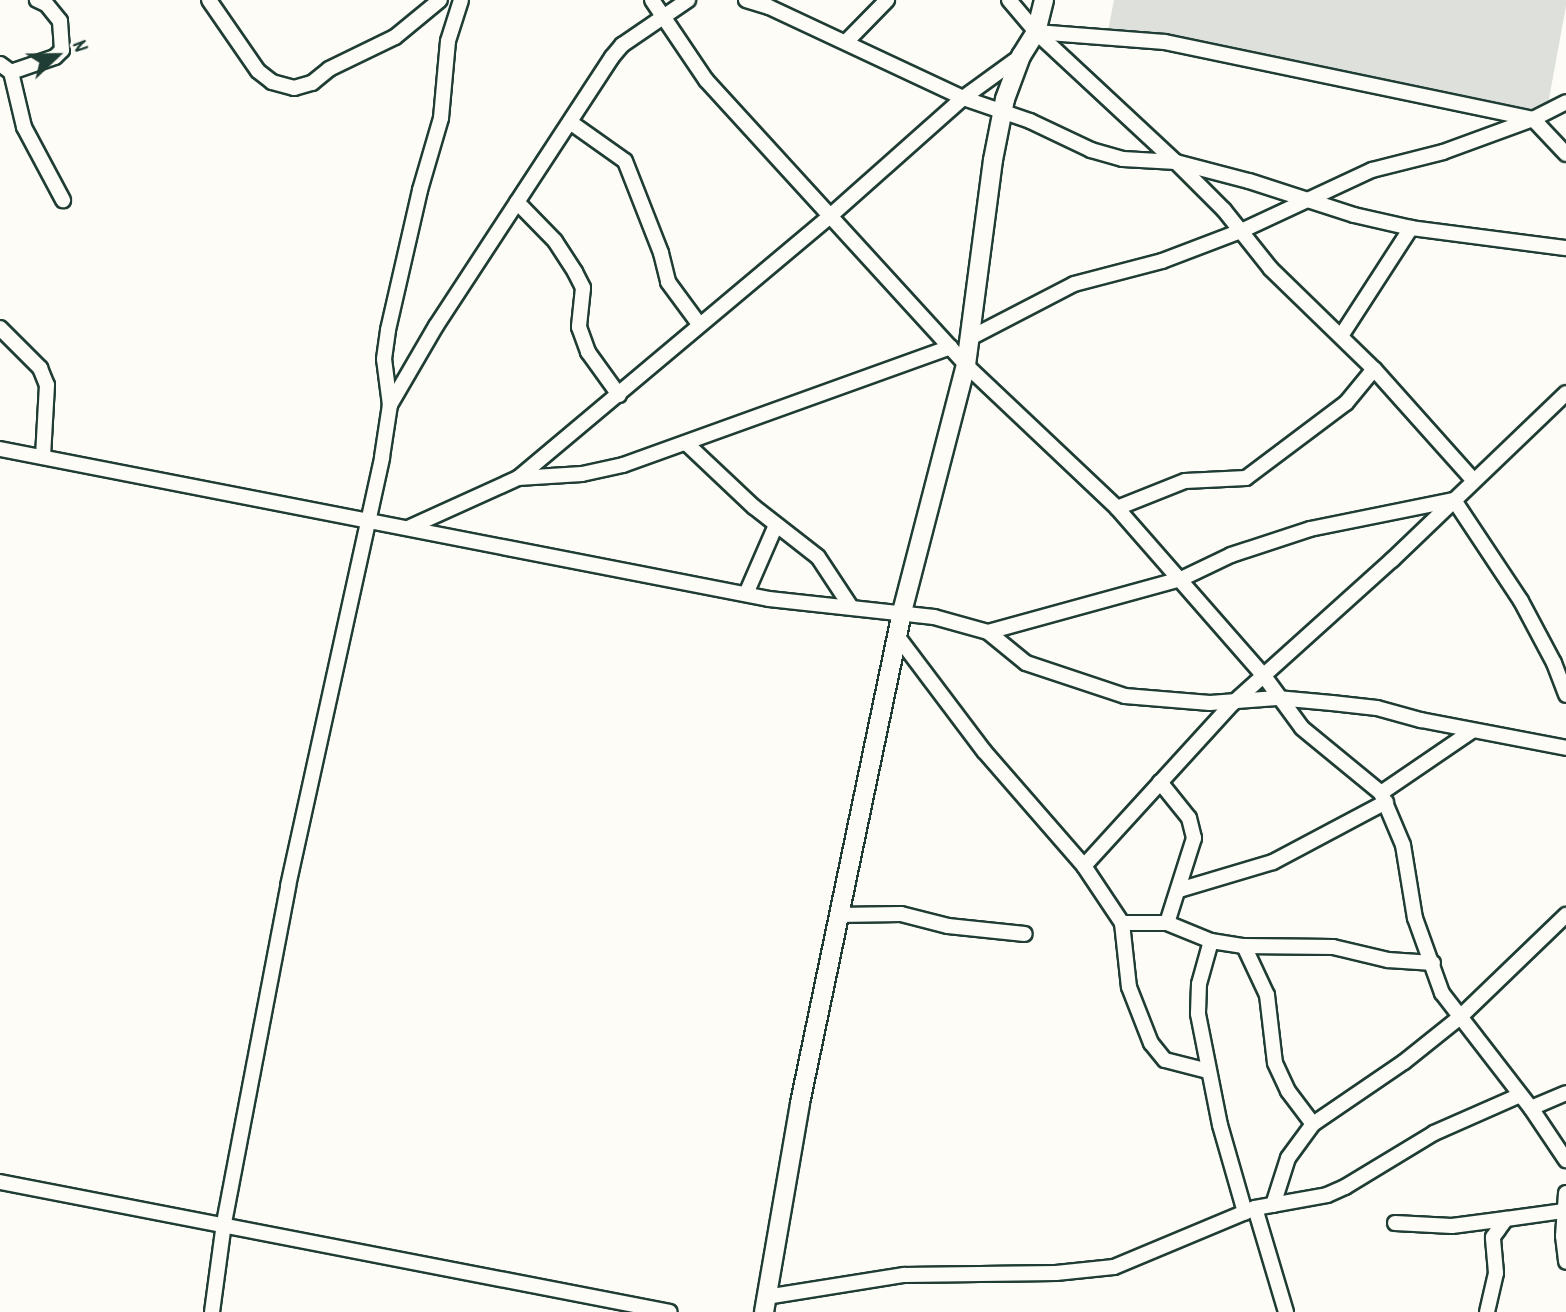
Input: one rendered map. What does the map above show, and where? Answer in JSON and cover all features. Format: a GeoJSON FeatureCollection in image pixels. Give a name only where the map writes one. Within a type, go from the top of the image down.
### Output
{"type":"FeatureCollection","features":[{"type":"Feature","properties":{"kind":"street"},"geometry":{"type":"LineString","coordinates":[[37,0],[46,4],[60,21],[62,50],[55,57],[6,68],[24,127],[63,200]]}},
{"type":"Feature","properties":{"kind":"street"},"geometry":{"type":"LineString","coordinates":[[209,0],[258,71],[272,82],[294,88],[312,83],[329,69],[395,37],[440,0]]}},
{"type":"Feature","properties":{"kind":"street"},"geometry":{"type":"LineString","coordinates":[[212,1312],[224,1223],[288,886],[390,405],[384,359],[388,330],[420,190],[441,118],[448,41],[461,0]]}},
{"type":"Feature","properties":{"kind":"street"},"geometry":{"type":"LineString","coordinates":[[652,0],[665,16],[678,43],[706,80],[966,365],[1117,508],[1264,676],[1277,698],[1302,728],[1384,798],[1403,845],[1415,918],[1442,993],[1531,1108],[1566,1160]]}},
{"type":"Feature","properties":{"kind":"street"},"geometry":{"type":"LineString","coordinates":[[390,405],[517,202],[622,45],[688,0]]}},
{"type":"Feature","properties":{"kind":"street"},"geometry":{"type":"LineString","coordinates":[[746,0],[846,42],[963,98],[1062,134],[1091,150],[1123,159],[1176,162],[1411,228],[1566,248]]}},
{"type":"Feature","properties":{"kind":"street"},"geometry":{"type":"LineString","coordinates":[[1009,0],[1036,32],[1176,162],[1241,231],[1271,269],[1374,369],[1474,481]]}},
{"type":"Feature","properties":{"kind":"street"},"geometry":{"type":"LineString","coordinates":[[1044,0],[1036,32],[1021,56],[1003,111],[966,365],[902,612],[837,915],[765,1304],[904,1275],[1056,1273],[1114,1267],[1250,1210],[1327,1195],[1434,1133],[1520,1095]]}},
{"type":"Feature","properties":{"kind":"street"},"geometry":{"type":"LineString","coordinates":[[846,42],[878,3]]}},
{"type":"Feature","properties":{"kind":"street"},"geometry":{"type":"LineString","coordinates":[[1036,32],[1165,42],[1533,119],[1566,154]]}},
{"type":"Feature","properties":{"kind":"street"},"geometry":{"type":"LineString","coordinates":[[410,527],[518,478],[830,216],[963,98],[1021,56]]}},
{"type":"Feature","properties":{"kind":"street"},"geometry":{"type":"LineString","coordinates":[[970,338],[1074,284],[1162,261],[1241,231],[1372,170],[1443,152],[1533,119],[1566,102]]}},
{"type":"Feature","properties":{"kind":"street"},"geometry":{"type":"LineString","coordinates":[[570,122],[625,161],[661,253],[668,282],[699,324]]}},
{"type":"Feature","properties":{"kind":"street"},"geometry":{"type":"LineString","coordinates":[[517,202],[555,241],[575,272],[583,288],[579,327],[588,352],[619,395]]}},
{"type":"Feature","properties":{"kind":"street"},"geometry":{"type":"LineString","coordinates":[[1341,336],[1411,228]]}},
{"type":"Feature","properties":{"kind":"street"},"geometry":{"type":"LineString","coordinates":[[0,328],[40,368],[47,385],[43,457]]}},
{"type":"Feature","properties":{"kind":"street"},"geometry":{"type":"LineString","coordinates":[[518,478],[582,474],[623,465],[950,347]]}},
{"type":"Feature","properties":{"kind":"street"},"geometry":{"type":"LineString","coordinates":[[1117,508],[1199,478],[1234,481],[1246,478],[1346,403],[1374,369]]}},
{"type":"Feature","properties":{"kind":"street"},"geometry":{"type":"LineString","coordinates":[[1084,866],[1233,703],[1566,393]]}},
{"type":"Feature","properties":{"kind":"street"},"geometry":{"type":"LineString","coordinates":[[686,443],[776,525],[818,557],[851,607]]}},
{"type":"Feature","properties":{"kind":"street"},"geometry":{"type":"LineString","coordinates":[[0,449],[746,594],[902,612],[988,632],[1026,663],[1125,696],[1233,703],[1277,698],[1377,708],[1472,731],[1566,748]]}},
{"type":"Feature","properties":{"kind":"street"},"geometry":{"type":"LineString","coordinates":[[988,632],[1181,579],[1231,555],[1310,529],[1454,500]]}},
{"type":"Feature","properties":{"kind":"street"},"geometry":{"type":"LineString","coordinates":[[1454,500],[1521,601],[1554,663],[1566,695]]}},
{"type":"Feature","properties":{"kind":"street"},"geometry":{"type":"LineString","coordinates":[[746,594],[776,525]]}},
{"type":"Feature","properties":{"kind":"street"},"geometry":{"type":"LineString","coordinates":[[898,637],[984,751],[1084,866],[1122,923],[1129,987],[1151,1043],[1165,1060],[1208,1071]]}},
{"type":"Feature","properties":{"kind":"street"},"geometry":{"type":"LineString","coordinates":[[1179,890],[1273,862],[1384,798],[1472,731]]}},
{"type":"Feature","properties":{"kind":"street"},"geometry":{"type":"LineString","coordinates":[[1160,782],[1193,828],[1194,838],[1167,923]]}},
{"type":"Feature","properties":{"kind":"street"},"geometry":{"type":"LineString","coordinates":[[837,915],[901,914],[948,926],[1025,934]]}},
{"type":"Feature","properties":{"kind":"street"},"geometry":{"type":"LineString","coordinates":[[1273,1205],[1288,1158],[1313,1124],[1404,1062],[1459,1018],[1566,915]]}},
{"type":"Feature","properties":{"kind":"street"},"geometry":{"type":"LineString","coordinates":[[1122,923],[1167,923],[1211,941],[1244,946],[1333,947],[1388,960],[1433,963]]}},
{"type":"Feature","properties":{"kind":"street"},"geometry":{"type":"LineString","coordinates":[[1211,941],[1199,984],[1198,1014],[1208,1071],[1250,1210],[1286,1312]]}},
{"type":"Feature","properties":{"kind":"street"},"geometry":{"type":"LineString","coordinates":[[1244,946],[1267,995],[1275,1063],[1288,1091],[1313,1124]]}},
{"type":"Feature","properties":{"kind":"street"},"geometry":{"type":"LineString","coordinates":[[1531,1108],[1566,1093]]}},
{"type":"Feature","properties":{"kind":"street"},"geometry":{"type":"LineString","coordinates":[[0,1182],[224,1223],[670,1312]]}},
{"type":"Feature","properties":{"kind":"street"},"geometry":{"type":"LineString","coordinates":[[1566,1193],[1566,1262]]}},
{"type":"Feature","properties":{"kind":"street"},"geometry":{"type":"LineString","coordinates":[[1395,1223],[1452,1226],[1564,1211]]}},
{"type":"Feature","properties":{"kind":"street"},"geometry":{"type":"LineString","coordinates":[[1487,1312],[1496,1273],[1493,1237],[1506,1219]]}},
{"type":"Feature","properties":{"kind":"shaded area"},"geometry":{"type":"Polygon","coordinates":[[[1114,0],[1566,0],[1566,6],[1546,115],[1108,31],[1114,0]]]}}]}
